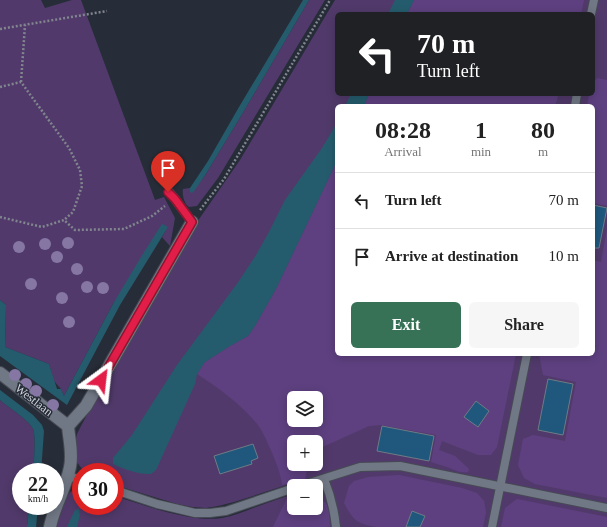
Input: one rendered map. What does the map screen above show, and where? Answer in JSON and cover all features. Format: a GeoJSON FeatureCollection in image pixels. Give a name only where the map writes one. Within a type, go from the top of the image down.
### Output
{"type":"FeatureCollection","features":[{"type":"Feature","properties":{"kind":"street"},"geometry":{"type":"LineString","coordinates":[[50,527],[55,507],[70,468],[71,458],[68,426],[86,406],[192,222]]}},
{"type":"Feature","properties":{"kind":"street","name":"Westlaan"},"geometry":{"type":"LineString","coordinates":[[0,373],[68,426]]}},
{"type":"Feature","properties":{"kind":"lane"},"geometry":{"type":"LineString","coordinates":[[591,12],[594,0]]}},
{"type":"Feature","properties":{"kind":"lane"},"geometry":{"type":"LineString","coordinates":[[168,192],[192,222]]}},
{"type":"Feature","properties":{"kind":"lane"},"geometry":{"type":"LineString","coordinates":[[492,527],[527,356]]}},
{"type":"Feature","properties":{"kind":"lane"},"geometry":{"type":"LineString","coordinates":[[336,527],[334,510],[324,479],[360,467],[400,466],[607,508]]}},
{"type":"Feature","properties":{"kind":"lane"},"geometry":{"type":"LineString","coordinates":[[68,476],[72,477]]}},
{"type":"Feature","properties":{"kind":"lane"},"geometry":{"type":"LineString","coordinates":[[124,493],[157,504],[195,513],[210,514],[226,511],[287,490]]}},
{"type":"Feature","properties":{"kind":"path"},"geometry":{"type":"LineString","coordinates":[[192,222],[224,179],[330,0]]}},
{"type":"Feature","properties":{"kind":"path"},"geometry":{"type":"LineString","coordinates":[[0,29],[107,11]]}},
{"type":"Feature","properties":{"kind":"path"},"geometry":{"type":"LineString","coordinates":[[0,217],[42,227],[64,220],[73,212],[82,186],[80,170],[69,148],[21,82],[24,25]]}},
{"type":"Feature","properties":{"kind":"path"},"geometry":{"type":"LineString","coordinates":[[0,87],[21,82]]}},
{"type":"Feature","properties":{"kind":"path"},"geometry":{"type":"LineString","coordinates":[[64,220],[75,230],[124,229],[152,216],[175,199]]}},
{"type":"Feature","properties":{"kind":"shaded area"},"geometry":{"type":"Polygon","coordinates":[[[0,0],[41,0],[45,8],[72,0],[81,0],[155,200],[164,197],[175,218],[170,246],[162,237],[168,227],[113,304],[64,396],[61,389],[54,381],[49,364],[5,347],[6,305],[0,300],[0,0]]]}},
{"type":"Feature","properties":{"kind":"shaded area"},"geometry":{"type":"Polygon","coordinates":[[[309,0],[325,0],[218,178],[197,206],[189,207],[184,199],[183,189],[190,188],[192,192],[204,177],[309,0]]]}},
{"type":"Feature","properties":{"kind":"shaded area"},"geometry":{"type":"Polygon","coordinates":[[[335,0],[607,0],[607,527],[55,527],[59,515],[64,515],[64,502],[66,497],[72,491],[72,515],[124,515],[124,499],[182,516],[210,519],[222,518],[287,496],[287,515],[323,515],[323,479],[287,479],[287,485],[234,502],[206,508],[177,504],[124,488],[124,463],[78,463],[75,455],[77,434],[195,225],[240,160],[335,0]]]}},
{"type":"Feature","properties":{"kind":"shaded area"},"geometry":{"type":"Polygon","coordinates":[[[414,0],[584,0],[581,12],[408,12],[414,0]]]}},
{"type":"Feature","properties":{"kind":"shaded area"},"geometry":{"type":"Polygon","coordinates":[[[597,78],[607,80],[607,206],[595,203],[595,104],[587,104],[589,96],[595,96],[595,80],[597,78]]]}},
{"type":"Feature","properties":{"kind":"shaded area"},"geometry":{"type":"Polygon","coordinates":[[[368,96],[558,96],[556,104],[365,104],[368,96]]]}},
{"type":"Feature","properties":{"kind":"shaded area"},"geometry":{"type":"Polygon","coordinates":[[[335,165],[335,356],[516,356],[497,447],[491,455],[478,455],[442,441],[439,450],[455,456],[469,469],[468,472],[462,472],[431,462],[436,435],[381,425],[369,426],[323,447],[323,435],[287,435],[287,471],[307,471],[305,479],[287,479],[287,484],[282,485],[280,473],[258,425],[229,397],[197,374],[205,362],[248,336],[276,289],[335,165]]]}},
{"type":"Feature","properties":{"kind":"shaded area"},"geometry":{"type":"Polygon","coordinates":[[[607,229],[607,498],[535,484],[524,478],[518,465],[523,439],[533,435],[565,441],[576,382],[543,375],[539,356],[595,356],[595,260],[601,262],[607,229]]]}},
{"type":"Feature","properties":{"kind":"shaded area"},"geometry":{"type":"Polygon","coordinates":[[[0,400],[31,425],[34,432],[34,450],[33,463],[12,463],[12,515],[28,515],[27,527],[0,527],[0,400]]]}},
{"type":"Feature","properties":{"kind":"shaded area"},"geometry":{"type":"Polygon","coordinates":[[[399,475],[462,488],[477,493],[484,501],[486,512],[483,527],[376,527],[356,520],[350,514],[344,503],[349,486],[354,481],[368,477],[399,475]]]}},
{"type":"Feature","properties":{"kind":"shaded area"},"geometry":{"type":"Polygon","coordinates":[[[287,498],[287,515],[323,515],[323,501],[326,503],[329,510],[330,527],[273,527],[287,498]]]}},
{"type":"Feature","properties":{"kind":"shaded area"},"geometry":{"type":"Polygon","coordinates":[[[517,499],[607,517],[607,527],[501,527],[505,508],[517,499]]]}},
{"type":"Feature","properties":{"kind":"water"},"geometry":{"type":"Polygon","coordinates":[[[303,0],[309,0],[204,177],[194,191],[192,193],[190,192],[190,188],[208,161],[303,0]]]}},
{"type":"Feature","properties":{"kind":"water"},"geometry":{"type":"Polygon","coordinates":[[[395,0],[414,0],[408,12],[389,12],[395,0]]]}},
{"type":"Feature","properties":{"kind":"water"},"geometry":{"type":"Polygon","coordinates":[[[350,96],[368,96],[365,104],[346,104],[350,96]]]}},
{"type":"Feature","properties":{"kind":"water"},"geometry":{"type":"Polygon","coordinates":[[[335,126],[335,165],[276,289],[255,326],[248,336],[205,362],[197,374],[195,384],[156,470],[151,474],[142,474],[124,469],[124,463],[113,463],[113,458],[132,435],[177,365],[239,281],[256,255],[285,200],[322,148],[335,126]]]}},
{"type":"Feature","properties":{"kind":"water"},"geometry":{"type":"Polygon","coordinates":[[[162,224],[168,227],[120,305],[67,405],[0,356],[0,300],[6,305],[5,347],[49,364],[57,389],[61,389],[64,396],[113,304],[162,224]]]}},
{"type":"Feature","properties":{"kind":"water"},"geometry":{"type":"Polygon","coordinates":[[[0,390],[33,415],[42,425],[44,431],[42,463],[34,463],[35,443],[34,432],[31,425],[0,400],[0,390]]]}},
{"type":"Feature","properties":{"kind":"water"},"geometry":{"type":"Polygon","coordinates":[[[28,515],[37,515],[36,527],[27,527],[28,515]]]}},
{"type":"Feature","properties":{"kind":"water"},"geometry":{"type":"Polygon","coordinates":[[[73,515],[80,515],[77,527],[67,527],[73,515]]]}},
{"type":"Feature","properties":{"kind":"building"},"geometry":{"type":"Polygon","coordinates":[[[595,205],[607,208],[599,248],[595,248],[595,205]]]}},
{"type":"Feature","properties":{"kind":"building"},"geometry":{"type":"Polygon","coordinates":[[[548,379],[573,384],[563,435],[538,430],[548,379]]]}},
{"type":"Feature","properties":{"kind":"building"},"geometry":{"type":"Polygon","coordinates":[[[476,401],[489,411],[478,427],[464,417],[476,401]]]}},
{"type":"Feature","properties":{"kind":"building"},"geometry":{"type":"Polygon","coordinates":[[[382,426],[434,436],[429,461],[377,451],[382,426]]]}},
{"type":"Feature","properties":{"kind":"building"},"geometry":{"type":"Polygon","coordinates":[[[253,444],[258,458],[251,461],[252,464],[220,474],[214,456],[253,444]]]}},
{"type":"Feature","properties":{"kind":"building"},"geometry":{"type":"Polygon","coordinates":[[[412,511],[425,516],[420,527],[406,527],[412,511]]]}},
{"type":"Feature","properties":{"kind":"route"},"geometry":{"type":"LineString","coordinates":[[101,380],[192,222],[168,192]]}}]}
